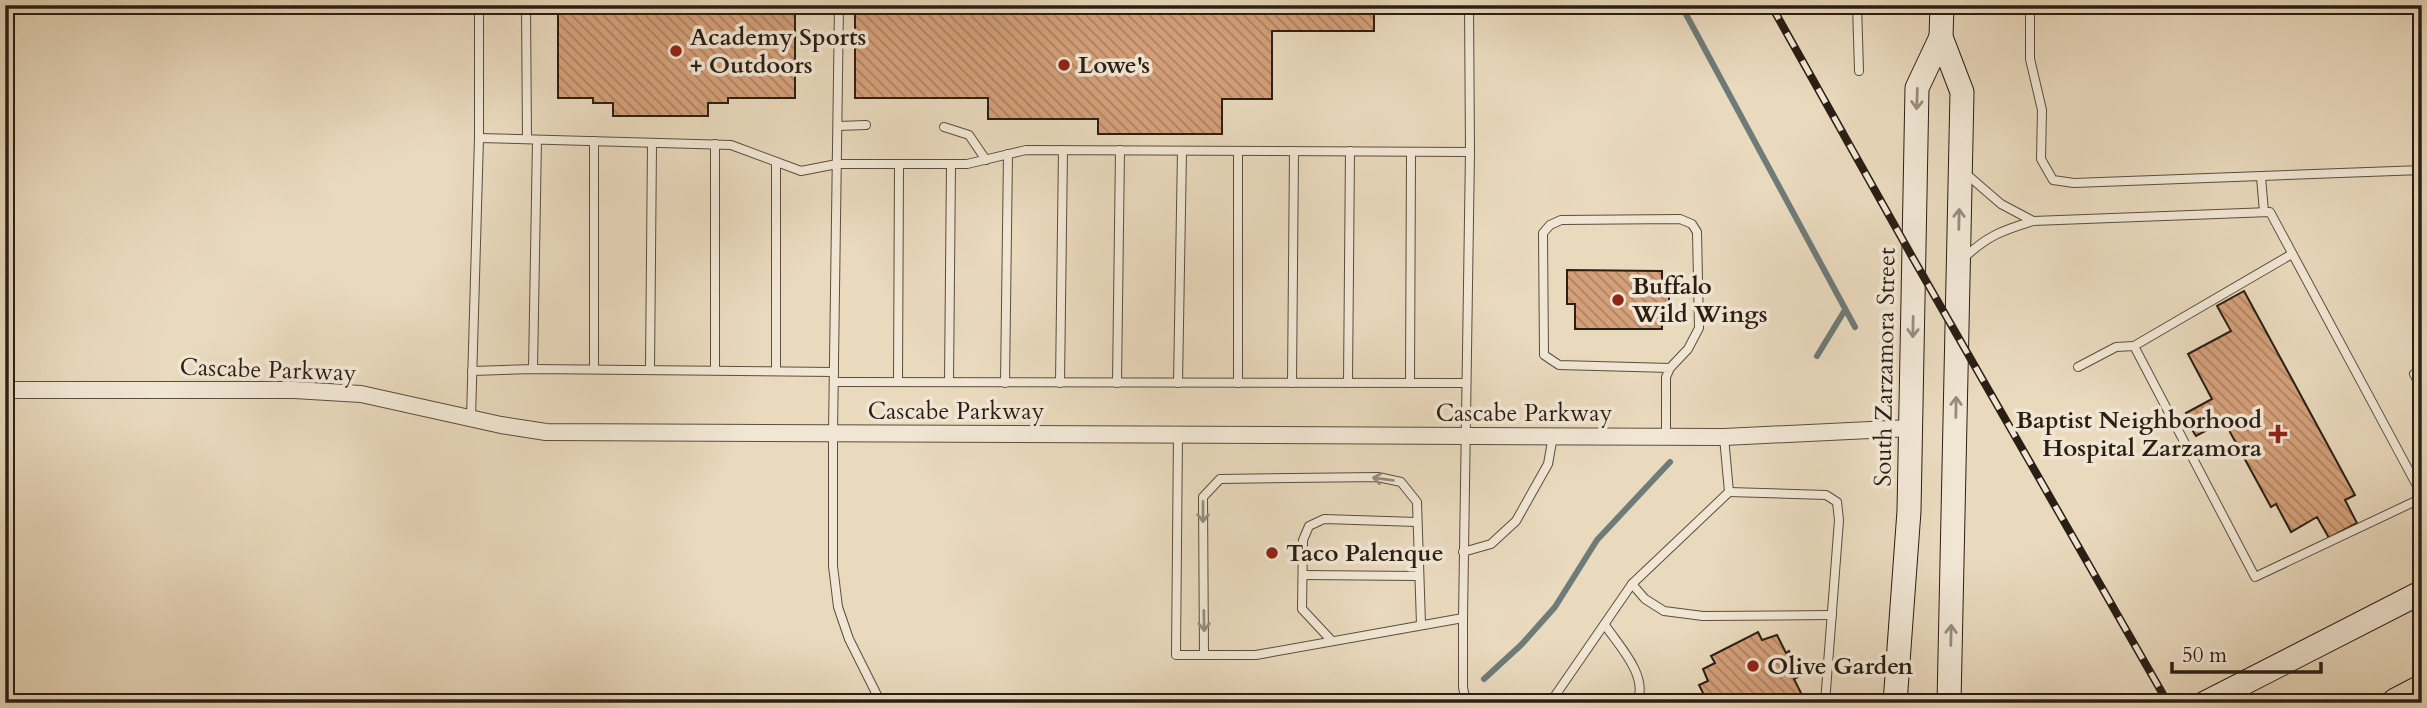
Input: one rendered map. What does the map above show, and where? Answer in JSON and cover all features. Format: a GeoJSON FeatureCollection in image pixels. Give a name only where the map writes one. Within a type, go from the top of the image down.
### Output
{"type":"FeatureCollection","features":[{"type":"Feature","properties":{"kind":"highway"},"geometry":{"type":"LineString","coordinates":[[2397,703],[2422,690]]}},
{"type":"Feature","properties":{"kind":"main road","name":"South Zarzamora Street"},"geometry":{"type":"LineString","coordinates":[[1942,5],[1941,37],[1962,92],[1949,703]]}},
{"type":"Feature","properties":{"kind":"main road","name":"South Zarzamora Street"},"geometry":{"type":"LineString","coordinates":[[1895,703],[1909,511],[1917,88],[1941,37]]}},
{"type":"Feature","properties":{"kind":"main road"},"geometry":{"type":"LineString","coordinates":[[2205,703],[2247,694],[2422,592]]}},
{"type":"Feature","properties":{"kind":"street","name":"Cascabe Parkway"},"geometry":{"type":"LineString","coordinates":[[5,390],[294,390],[361,394],[546,432],[1724,437],[1911,428]]}},
{"type":"Feature","properties":{"kind":"lane"},"geometry":{"type":"LineString","coordinates":[[471,418],[479,138],[479,5]]}},
{"type":"Feature","properties":{"kind":"lane"},"geometry":{"type":"LineString","coordinates":[[526,5],[527,139]]}},
{"type":"Feature","properties":{"kind":"lane"},"geometry":{"type":"LineString","coordinates":[[839,5],[833,566],[838,607],[849,639],[881,703]]}},
{"type":"Feature","properties":{"kind":"lane"},"geometry":{"type":"LineString","coordinates":[[1466,703],[1463,618],[1469,5]]}},
{"type":"Feature","properties":{"kind":"lane"},"geometry":{"type":"LineString","coordinates":[[1857,5],[1858,71]]}},
{"type":"Feature","properties":{"kind":"lane"},"geometry":{"type":"LineString","coordinates":[[2030,5],[2030,59],[2042,110],[2041,159],[2053,180],[2074,183],[2422,170]]}},
{"type":"Feature","properties":{"kind":"lane"},"geometry":{"type":"LineString","coordinates":[[2067,5],[2249,8],[2249,5]]}},
{"type":"Feature","properties":{"kind":"lane"},"geometry":{"type":"LineString","coordinates":[[838,126],[866,125]]}},
{"type":"Feature","properties":{"kind":"lane"},"geometry":{"type":"LineString","coordinates":[[944,127],[969,135],[986,160]]}},
{"type":"Feature","properties":{"kind":"lane"},"geometry":{"type":"LineString","coordinates":[[479,138],[730,145],[801,171],[837,163],[967,164],[1026,150],[1469,152]]}},
{"type":"Feature","properties":{"kind":"lane"},"geometry":{"type":"LineString","coordinates":[[533,369],[537,140]]}},
{"type":"Feature","properties":{"kind":"lane"},"geometry":{"type":"LineString","coordinates":[[593,369],[594,141]]}},
{"type":"Feature","properties":{"kind":"lane"},"geometry":{"type":"LineString","coordinates":[[650,370],[652,143]]}},
{"type":"Feature","properties":{"kind":"lane"},"geometry":{"type":"LineString","coordinates":[[715,144],[715,370]]}},
{"type":"Feature","properties":{"kind":"lane"},"geometry":{"type":"LineString","coordinates":[[1060,383],[1063,150]]}},
{"type":"Feature","properties":{"kind":"lane"},"geometry":{"type":"LineString","coordinates":[[1117,383],[1120,150]]}},
{"type":"Feature","properties":{"kind":"lane"},"geometry":{"type":"LineString","coordinates":[[1178,383],[1182,151]]}},
{"type":"Feature","properties":{"kind":"lane"},"geometry":{"type":"LineString","coordinates":[[1238,151],[1238,383]]}},
{"type":"Feature","properties":{"kind":"lane"},"geometry":{"type":"LineString","coordinates":[[1292,383],[1294,151]]}},
{"type":"Feature","properties":{"kind":"lane"},"geometry":{"type":"LineString","coordinates":[[1348,383],[1350,151]]}},
{"type":"Feature","properties":{"kind":"lane"},"geometry":{"type":"LineString","coordinates":[[1410,383],[1411,152]]}},
{"type":"Feature","properties":{"kind":"lane"},"geometry":{"type":"LineString","coordinates":[[1005,383],[1008,154]]}},
{"type":"Feature","properties":{"kind":"lane"},"geometry":{"type":"LineString","coordinates":[[775,371],[776,162]]}},
{"type":"Feature","properties":{"kind":"lane"},"geometry":{"type":"LineString","coordinates":[[898,382],[899,164]]}},
{"type":"Feature","properties":{"kind":"lane"},"geometry":{"type":"LineString","coordinates":[[949,382],[951,164]]}},
{"type":"Feature","properties":{"kind":"lane"},"geometry":{"type":"LineString","coordinates":[[1960,169],[2001,204],[2033,221]]}},
{"type":"Feature","properties":{"kind":"lane"},"geometry":{"type":"LineString","coordinates":[[2261,177],[2264,212]]}},
{"type":"Feature","properties":{"kind":"lane"},"geometry":{"type":"LineString","coordinates":[[1959,263],[1982,241],[2001,231],[2033,221],[2270,212],[2422,496],[2255,577],[2134,346]]}},
{"type":"Feature","properties":{"kind":"lane"},"geometry":{"type":"LineString","coordinates":[[1666,436],[1666,377],[1670,368],[1688,349],[1699,328],[1696,232],[1692,224],[1680,219],[1561,220],[1550,225],[1543,233],[1546,359],[1559,365],[1670,368]]}},
{"type":"Feature","properties":{"kind":"lane"},"geometry":{"type":"LineString","coordinates":[[2078,367],[2116,347],[2134,346],[2292,254]]}},
{"type":"Feature","properties":{"kind":"lane"},"geometry":{"type":"LineString","coordinates":[[472,371],[593,369],[834,372]]}},
{"type":"Feature","properties":{"kind":"lane"},"geometry":{"type":"LineString","coordinates":[[2418,372],[2422,389]]}},
{"type":"Feature","properties":{"kind":"lane"},"geometry":{"type":"LineString","coordinates":[[834,382],[1465,383]]}},
{"type":"Feature","properties":{"kind":"lane"},"geometry":{"type":"LineString","coordinates":[[1178,434],[1176,655],[1256,654],[1463,618]]}},
{"type":"Feature","properties":{"kind":"lane"},"geometry":{"type":"LineString","coordinates":[[1464,552],[1491,544],[1516,521],[1548,464],[1553,436]]}},
{"type":"Feature","properties":{"kind":"lane"},"geometry":{"type":"LineString","coordinates":[[1724,437],[1729,492]]}},
{"type":"Feature","properties":{"kind":"lane"},"geometry":{"type":"LineString","coordinates":[[1204,655],[1203,498],[1220,479],[1378,477],[1401,482],[1417,502],[1421,624]]}},
{"type":"Feature","properties":{"kind":"lane"},"geometry":{"type":"LineString","coordinates":[[1550,703],[1632,584],[1729,492],[1765,491],[1826,495],[1837,502],[1839,520],[1825,703]]}},
{"type":"Feature","properties":{"kind":"lane"},"geometry":{"type":"LineString","coordinates":[[1331,640],[1302,609],[1303,540],[1309,526],[1324,519],[1417,522]]}},
{"type":"Feature","properties":{"kind":"lane"},"geometry":{"type":"LineString","coordinates":[[1303,575],[1418,576]]}},
{"type":"Feature","properties":{"kind":"lane"},"geometry":{"type":"LineString","coordinates":[[1632,584],[1646,599],[1664,611],[1703,616],[1832,615]]}},
{"type":"Feature","properties":{"kind":"lane"},"geometry":{"type":"LineString","coordinates":[[1605,625],[1636,670],[1640,688],[1637,703]]}},
{"type":"Feature","properties":{"kind":"building","name":"Academy Sports + Outdoors"},"geometry":{"type":"Polygon","coordinates":[[[558,5],[795,5],[795,98],[728,98],[728,103],[708,103],[708,116],[613,116],[613,103],[593,103],[593,98],[558,98],[558,5]]]}},
{"type":"Feature","properties":{"kind":"building","name":"Lowe's"},"geometry":{"type":"Polygon","coordinates":[[[855,5],[1374,5],[1374,31],[1272,31],[1272,99],[1222,99],[1222,134],[1098,134],[1098,119],[988,119],[988,98],[855,98],[855,5]]]}},
{"type":"Feature","properties":{"kind":"building","name":"Buffalo Wild Wings"},"geometry":{"type":"Polygon","coordinates":[[[1567,270],[1662,271],[1662,296],[1669,296],[1669,307],[1662,307],[1662,329],[1575,329],[1575,304],[1567,304],[1567,270]]]}},
{"type":"Feature","properties":{"kind":"building"},"geometry":{"type":"Polygon","coordinates":[[[2244,291],[2355,495],[2345,500],[2357,523],[2329,538],[2317,517],[2291,532],[2276,504],[2271,507],[2224,421],[2196,436],[2187,422],[2190,420],[2186,413],[2212,399],[2188,354],[2231,331],[2217,306],[2244,291]]]}},
{"type":"Feature","properties":{"kind":"building","name":"Olive Garden"},"geometry":{"type":"Polygon","coordinates":[[[1758,632],[1762,640],[1777,635],[1786,653],[1789,651],[1802,675],[1794,679],[1802,695],[1796,698],[1799,703],[1708,703],[1699,685],[1708,681],[1703,669],[1715,663],[1711,656],[1758,632]]]}},
{"type":"Feature","properties":{"kind":"waterway"},"geometry":{"type":"LineString","coordinates":[[1681,5],[1855,327]]}},
{"type":"Feature","properties":{"kind":"waterway"},"geometry":{"type":"LineString","coordinates":[[1817,356],[1845,310]]}},
{"type":"Feature","properties":{"kind":"waterway"},"geometry":{"type":"LineString","coordinates":[[1484,679],[1521,645],[1555,607],[1597,540],[1670,462]]}},
{"type":"Feature","properties":{"kind":"railway"},"geometry":{"type":"LineString","coordinates":[[1771,5],[2168,703]]}},
{"type":"Feature","properties":{"kind":"place","name":"Academy Sports + Outdoors"},"geometry":{"type":"Point","coordinates":[676,51]}},
{"type":"Feature","properties":{"kind":"place","name":"Lowe's"},"geometry":{"type":"Point","coordinates":[1064,65]}},
{"type":"Feature","properties":{"kind":"place","name":"Buffalo Wild Wings"},"geometry":{"type":"Point","coordinates":[1618,300]}},
{"type":"Feature","properties":{"kind":"place","name":"Baptist Neighborhood Hospital Zarzamora"},"geometry":{"type":"Point","coordinates":[2278,434]}},
{"type":"Feature","properties":{"kind":"place","name":"Taco Palenque"},"geometry":{"type":"Point","coordinates":[1272,553]}},
{"type":"Feature","properties":{"kind":"place","name":"Olive Garden"},"geometry":{"type":"Point","coordinates":[1753,666]}}]}
